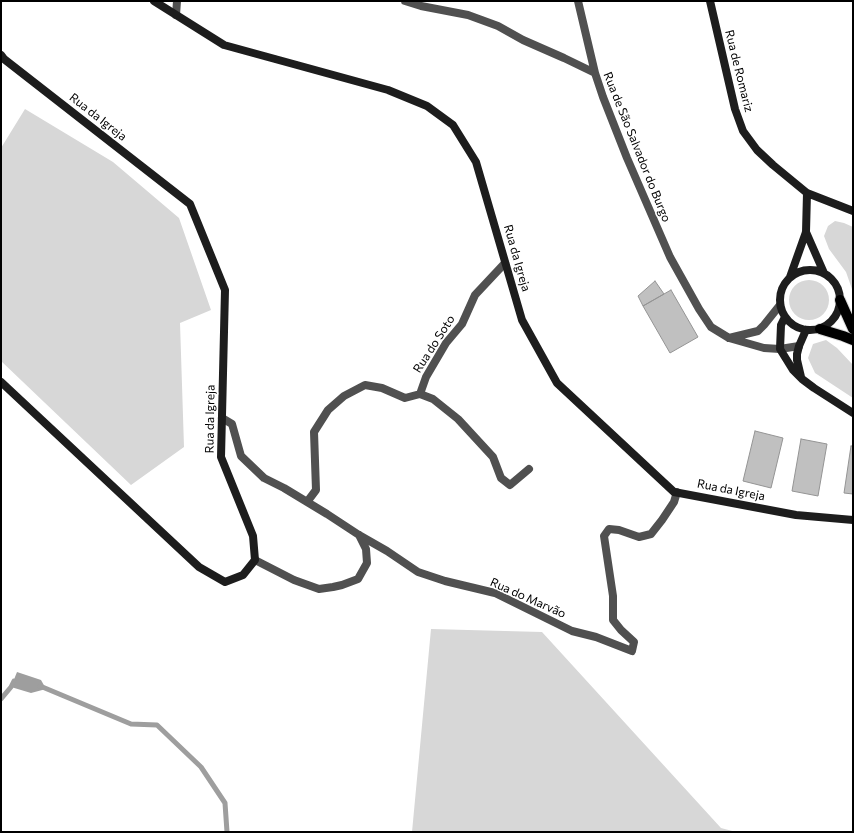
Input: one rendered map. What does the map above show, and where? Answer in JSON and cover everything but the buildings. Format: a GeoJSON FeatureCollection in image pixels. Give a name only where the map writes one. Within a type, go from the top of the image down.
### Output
{"type":"FeatureCollection","features":[{"type":"Feature","properties":{"kind":"main road"},"geometry":{"type":"LineString","coordinates":[[840,300],[853,329]]}},
{"type":"Feature","properties":{"kind":"main road"},"geometry":{"type":"LineString","coordinates":[[820,328],[853,340]]}},
{"type":"Feature","properties":{"kind":"street","name":"Rua da Igreja"},"geometry":{"type":"LineString","coordinates":[[154,1],[224,45],[388,90],[427,106],[453,125],[476,162],[522,320],[557,383],[674,492],[796,515],[853,520]]}},
{"type":"Feature","properties":{"kind":"street"},"geometry":{"type":"LineString","coordinates":[[176,15],[177,1]]}},
{"type":"Feature","properties":{"kind":"street","name":"Rua de São Salvador do Burgo"},"geometry":{"type":"LineString","coordinates":[[405,1],[421,6],[468,15],[498,26],[523,40],[595,73],[626,158],[670,257],[699,310],[711,327],[729,338],[764,348],[780,349],[799,346]]}},
{"type":"Feature","properties":{"kind":"street"},"geometry":{"type":"LineString","coordinates":[[578,1],[595,73]]}},
{"type":"Feature","properties":{"kind":"street","name":"Rua de Romariz"},"geometry":{"type":"LineString","coordinates":[[710,1],[735,109],[743,131],[757,150],[807,192],[853,211]]}},
{"type":"Feature","properties":{"kind":"street","name":"Rua da Igreja"},"geometry":{"type":"LineString","coordinates":[[1,54],[4,59],[190,204],[224,290],[221,457],[253,536],[255,560]]}},
{"type":"Feature","properties":{"kind":"street"},"geometry":{"type":"LineString","coordinates":[[790,277],[798,272],[815,270],[831,277],[836,284],[840,300],[839,309],[835,317],[828,324],[813,330],[806,330],[797,327],[785,317],[780,305],[780,295],[784,285],[790,277],[806,232],[807,192]]}},
{"type":"Feature","properties":{"kind":"street"},"geometry":{"type":"LineString","coordinates":[[806,232],[824,273]]}},
{"type":"Feature","properties":{"kind":"street","name":"Rua do Soto"},"geometry":{"type":"LineString","coordinates":[[420,394],[426,377],[446,343],[462,324],[475,296],[505,263]]}},
{"type":"Feature","properties":{"kind":"street"},"geometry":{"type":"LineString","coordinates":[[729,338],[758,331],[764,326],[780,305]]}},
{"type":"Feature","properties":{"kind":"street"},"geometry":{"type":"LineString","coordinates":[[785,317],[781,325],[780,349],[793,370],[814,388],[853,413]]}},
{"type":"Feature","properties":{"kind":"street"},"geometry":{"type":"LineString","coordinates":[[802,379],[797,354],[806,330]]}},
{"type":"Feature","properties":{"kind":"street"},"geometry":{"type":"LineString","coordinates":[[1,382],[199,568],[225,582],[243,575],[255,560],[294,580],[319,589],[342,585],[358,579],[367,563],[366,549],[359,535]]}},
{"type":"Feature","properties":{"kind":"street"},"geometry":{"type":"LineString","coordinates":[[307,502],[316,490],[314,432],[328,410],[344,396],[365,385],[382,388],[405,398],[420,394],[433,399],[458,419],[493,457],[501,478],[510,485],[529,469]]}},
{"type":"Feature","properties":{"kind":"street","name":"Rua do Marvão"},"geometry":{"type":"LineString","coordinates":[[222,418],[232,424],[241,456],[264,478],[307,502],[418,572],[445,581],[495,593],[572,631],[596,637],[632,651],[634,642],[613,620],[613,596],[604,536],[609,529],[619,530],[639,537],[651,534],[674,502],[677,492]]}},
{"type":"Feature","properties":{"kind":"shaded area"},"geometry":{"type":"Polygon","coordinates":[[[25,109],[113,162],[179,218],[211,310],[180,323],[184,447],[131,485],[1,361],[1,148],[25,109]]]}},
{"type":"Feature","properties":{"kind":"shaded area"},"geometry":{"type":"Polygon","coordinates":[[[835,221],[853,227],[853,292],[846,272],[829,249],[824,236],[828,226],[835,221]]]}},
{"type":"Feature","properties":{"kind":"shaded area"},"geometry":{"type":"Polygon","coordinates":[[[813,280],[820,283],[826,289],[829,300],[828,308],[820,317],[813,320],[805,320],[798,317],[790,308],[789,296],[792,289],[801,281],[813,280]]]}},
{"type":"Feature","properties":{"kind":"shaded area"},"geometry":{"type":"Polygon","coordinates":[[[826,340],[837,348],[853,365],[853,398],[815,373],[808,358],[813,344],[826,340]]]}},
{"type":"Feature","properties":{"kind":"shaded area"},"geometry":{"type":"Polygon","coordinates":[[[431,629],[542,632],[721,828],[736,832],[412,832],[431,629]]]}},
{"type":"Feature","properties":{"kind":"shaded area"},"geometry":{"type":"Polygon","coordinates":[[[17,672],[41,680],[46,689],[31,693],[11,687],[17,672]]]}},
{"type":"Feature","properties":{"kind":"waterway"},"geometry":{"type":"LineString","coordinates":[[1,699],[14,681]]}},
{"type":"Feature","properties":{"kind":"waterway"},"geometry":{"type":"LineString","coordinates":[[40,686],[131,724],[157,725],[201,767],[225,803],[227,832]]}}]}
